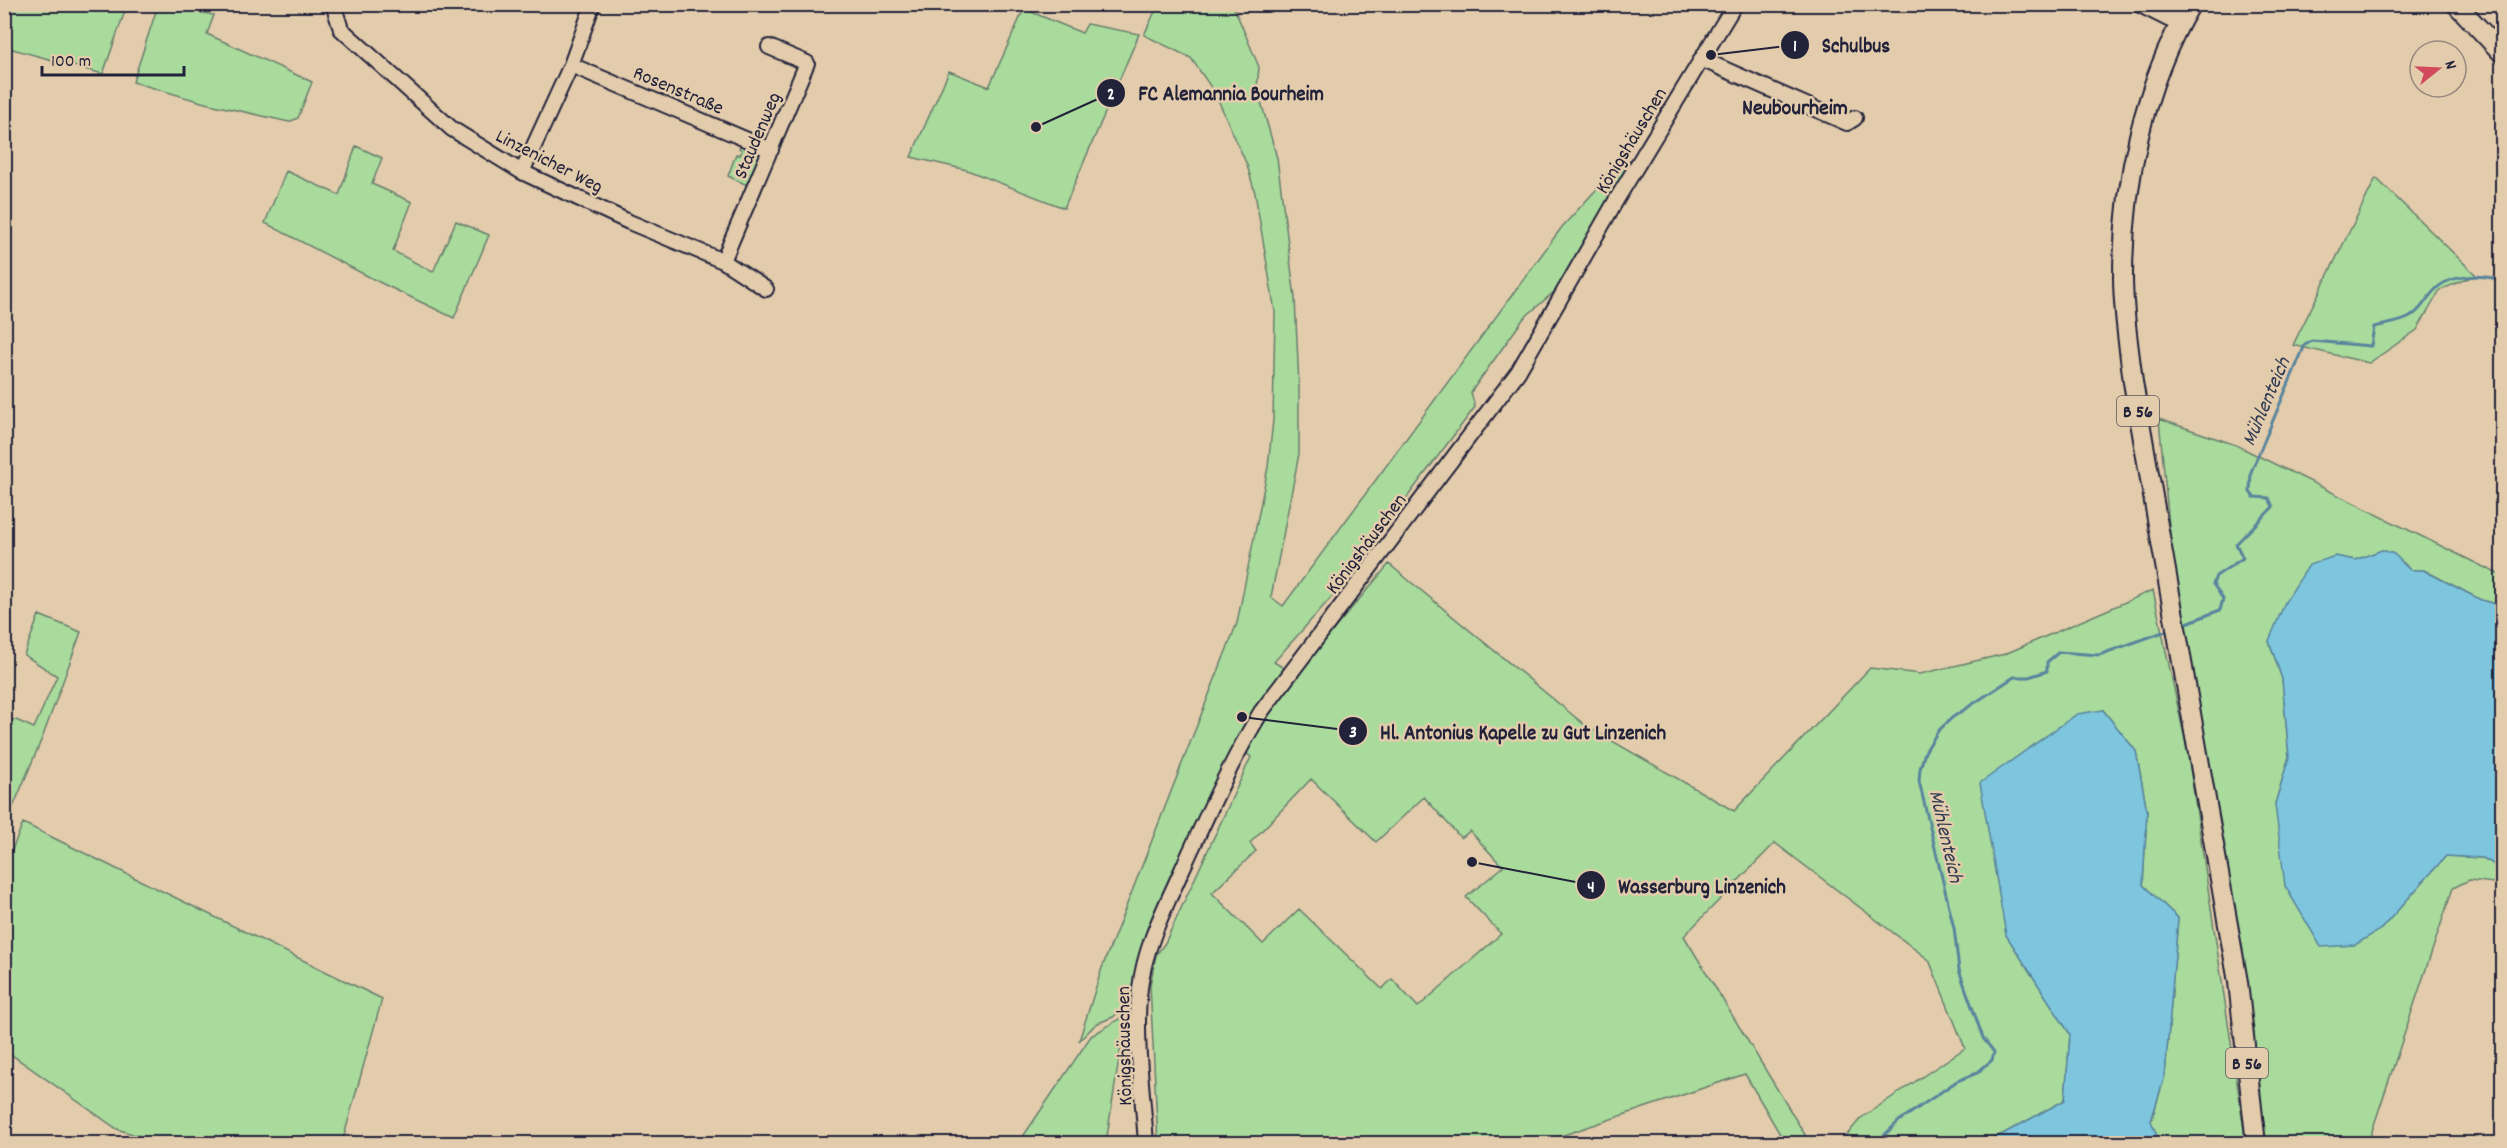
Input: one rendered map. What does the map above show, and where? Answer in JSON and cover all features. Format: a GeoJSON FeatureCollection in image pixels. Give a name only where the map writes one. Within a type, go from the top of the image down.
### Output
{"type":"FeatureCollection","features":[{"type":"Feature","properties":{"kind":"main road"},"geometry":{"type":"LineString","coordinates":[[2456,4],[2502,53]]}},
{"type":"Feature","properties":{"kind":"main road","name":"B 56"},"geometry":{"type":"LineString","coordinates":[[2182,10],[2147,108],[2128,191],[2123,278],[2135,394],[2238,982],[2256,1143]]}},
{"type":"Feature","properties":{"kind":"street","name":"Linzenicher Weg"},"geometry":{"type":"LineString","coordinates":[[333,4],[341,28],[452,129],[522,172],[629,222],[723,261],[766,290]]}},
{"type":"Feature","properties":{"kind":"street"},"geometry":{"type":"LineString","coordinates":[[522,172],[571,65],[593,4]]}},
{"type":"Feature","properties":{"kind":"street","name":"Königshäuschen"},"geometry":{"type":"LineString","coordinates":[[1146,1143],[1139,999],[1143,968],[1158,924],[1231,766],[1262,712],[1518,372],[1735,4]]}},
{"type":"Feature","properties":{"kind":"street"},"geometry":{"type":"LineString","coordinates":[[2138,4],[2170,20],[2182,10]]}},
{"type":"Feature","properties":{"kind":"street","name":"Staudenweg"},"geometry":{"type":"LineString","coordinates":[[723,261],[807,63],[769,47]]}},
{"type":"Feature","properties":{"kind":"street"},"geometry":{"type":"LineString","coordinates":[[1701,59],[1847,123],[1855,118]]}},
{"type":"Feature","properties":{"kind":"street","name":"Rosenstraße"},"geometry":{"type":"LineString","coordinates":[[571,65],[771,150]]}},
{"type":"Feature","properties":{"kind":"green space"},"geometry":{"type":"Polygon","coordinates":[[[4,5],[127,5],[103,74],[5,47],[4,5]]]}},
{"type":"Feature","properties":{"kind":"green space"},"geometry":{"type":"Polygon","coordinates":[[[158,5],[214,15],[207,34],[312,82],[298,118],[289,122],[205,103],[133,82],[158,5]]]}},
{"type":"Feature","properties":{"kind":"green space"},"geometry":{"type":"Polygon","coordinates":[[[1158,5],[1233,5],[1259,67],[1257,88],[1277,158],[1295,298],[1299,385],[1299,454],[1271,597],[1283,606],[1562,227],[1619,165],[1632,163],[1563,284],[1524,318],[1471,392],[1475,407],[1335,593],[1274,662],[1287,670],[1246,730],[1136,991],[1129,1003],[1113,1017],[1096,1024],[1079,1041],[1102,968],[1237,623],[1268,467],[1273,420],[1275,312],[1255,193],[1247,165],[1215,93],[1191,58],[1144,35],[1158,5]]]}},
{"type":"Feature","properties":{"kind":"green space"},"geometry":{"type":"Polygon","coordinates":[[[1024,9],[1082,33],[1087,24],[1139,34],[1064,208],[967,170],[911,157],[949,71],[989,87],[1024,9]]]}},
{"type":"Feature","properties":{"kind":"green space"},"geometry":{"type":"Polygon","coordinates":[[[741,144],[762,155],[749,186],[728,176],[736,154],[740,155],[741,144]]]}},
{"type":"Feature","properties":{"kind":"green space"},"geometry":{"type":"Polygon","coordinates":[[[356,146],[382,158],[372,184],[412,202],[393,251],[433,272],[456,221],[489,235],[454,318],[265,223],[286,171],[339,195],[356,146]]]}},
{"type":"Feature","properties":{"kind":"green space"},"geometry":{"type":"Polygon","coordinates":[[[2376,178],[2476,275],[2440,290],[2417,330],[2369,363],[2293,345],[2376,178]]]}},
{"type":"Feature","properties":{"kind":"green space"},"geometry":{"type":"Polygon","coordinates":[[[2159,419],[2236,445],[2502,576],[2502,614],[2495,604],[2481,600],[2424,570],[2410,570],[2404,563],[2382,550],[2355,560],[2335,556],[2269,641],[2282,679],[2289,757],[2275,804],[2381,929],[2446,856],[2483,858],[2502,869],[2502,884],[2469,880],[2453,888],[2368,1143],[2264,1143],[2221,848],[2171,546],[2159,419]]]}},
{"type":"Feature","properties":{"kind":"green space"},"geometry":{"type":"Polygon","coordinates":[[[1389,564],[1586,726],[1734,811],[1870,668],[1920,674],[2005,654],[2153,590],[2188,754],[2246,1143],[2160,1143],[2151,1122],[2165,1075],[2178,918],[2143,885],[2147,811],[2136,751],[2103,710],[2006,935],[2070,1034],[2065,1100],[2001,1135],[1972,1143],[1840,1143],[1861,1118],[1965,1048],[1929,960],[1775,843],[1684,936],[1810,1143],[1785,1143],[1745,1074],[1540,1143],[1158,1143],[1150,985],[1156,955],[1165,943],[1251,757],[1245,752],[1296,674],[1389,564]],[[1311,779],[1250,843],[1256,851],[1212,893],[1263,944],[1299,909],[1382,989],[1392,979],[1418,1007],[1501,934],[1466,897],[1503,867],[1470,831],[1461,838],[1424,797],[1376,842],[1311,779]]]}},
{"type":"Feature","properties":{"kind":"green space"},"geometry":{"type":"Polygon","coordinates":[[[39,615],[81,632],[43,736],[11,812],[5,809],[5,719],[16,720],[34,728],[57,676],[24,655],[39,615]]]}},
{"type":"Feature","properties":{"kind":"green space"},"geometry":{"type":"Polygon","coordinates":[[[23,823],[382,999],[342,1143],[160,1143],[117,1129],[5,1050],[5,867],[23,823]]]}},
{"type":"Feature","properties":{"kind":"green space"},"geometry":{"type":"Polygon","coordinates":[[[1134,1010],[1122,1040],[1106,1143],[1018,1144],[1091,1036],[1134,1010]]]}},
{"type":"Feature","properties":{"kind":"water"},"geometry":{"type":"Polygon","coordinates":[[[2382,550],[2394,554],[2410,570],[2423,570],[2481,600],[2495,604],[2502,614],[2502,869],[2483,858],[2446,856],[2381,929],[2355,945],[2321,947],[2285,886],[2275,804],[2289,757],[2282,679],[2269,641],[2285,602],[2309,565],[2335,556],[2355,560],[2382,550]]]}},
{"type":"Feature","properties":{"kind":"water"},"geometry":{"type":"Polygon","coordinates":[[[2103,710],[2136,751],[2147,811],[2143,885],[2178,918],[2165,1075],[2151,1121],[2160,1143],[1972,1143],[2001,1135],[2065,1100],[2070,1034],[2006,935],[1980,783],[2077,714],[2103,710]]]}},
{"type":"Feature","properties":{"kind":"waterway","name":"Mühlenteich"},"geometry":{"type":"LineString","coordinates":[[2182,625],[2220,610],[2223,599],[2213,584],[2216,576],[2243,558],[2236,544],[2273,507],[2269,498],[2254,497],[2250,492],[2251,472],[2305,345],[2312,341],[2371,346],[2374,327],[2410,317],[2442,284],[2459,278],[2478,276],[2488,277],[2502,283]]}},
{"type":"Feature","properties":{"kind":"waterway","name":"Mühlenteich"},"geometry":{"type":"LineString","coordinates":[[1875,1144],[1899,1121],[1957,1081],[1977,1073],[1992,1060],[1994,1052],[1983,1038],[1959,970],[1954,928],[1919,781],[1925,752],[1938,731],[1953,717],[2014,677],[2029,677],[2047,671],[2047,662],[2059,652],[2099,655],[2166,631]]}},
{"type":"Feature","properties":{"kind":"place","name":"Schulbus"},"geometry":{"type":"Point","coordinates":[1711,55]}},
{"type":"Feature","properties":{"kind":"place","name":"FC Alemannia Bourheim"},"geometry":{"type":"Point","coordinates":[1036,127]}},
{"type":"Feature","properties":{"kind":"place","name":"Hl. Antonius Kapelle zu Gut Linzenich"},"geometry":{"type":"Point","coordinates":[1242,717]}},
{"type":"Feature","properties":{"kind":"place","name":"Wasserburg Linzenich"},"geometry":{"type":"Point","coordinates":[1472,862]}},
{"type":"Feature","properties":{"kind":"district","name":"Neubourheim"},"geometry":{"type":"Point","coordinates":[1795,106]}}]}
